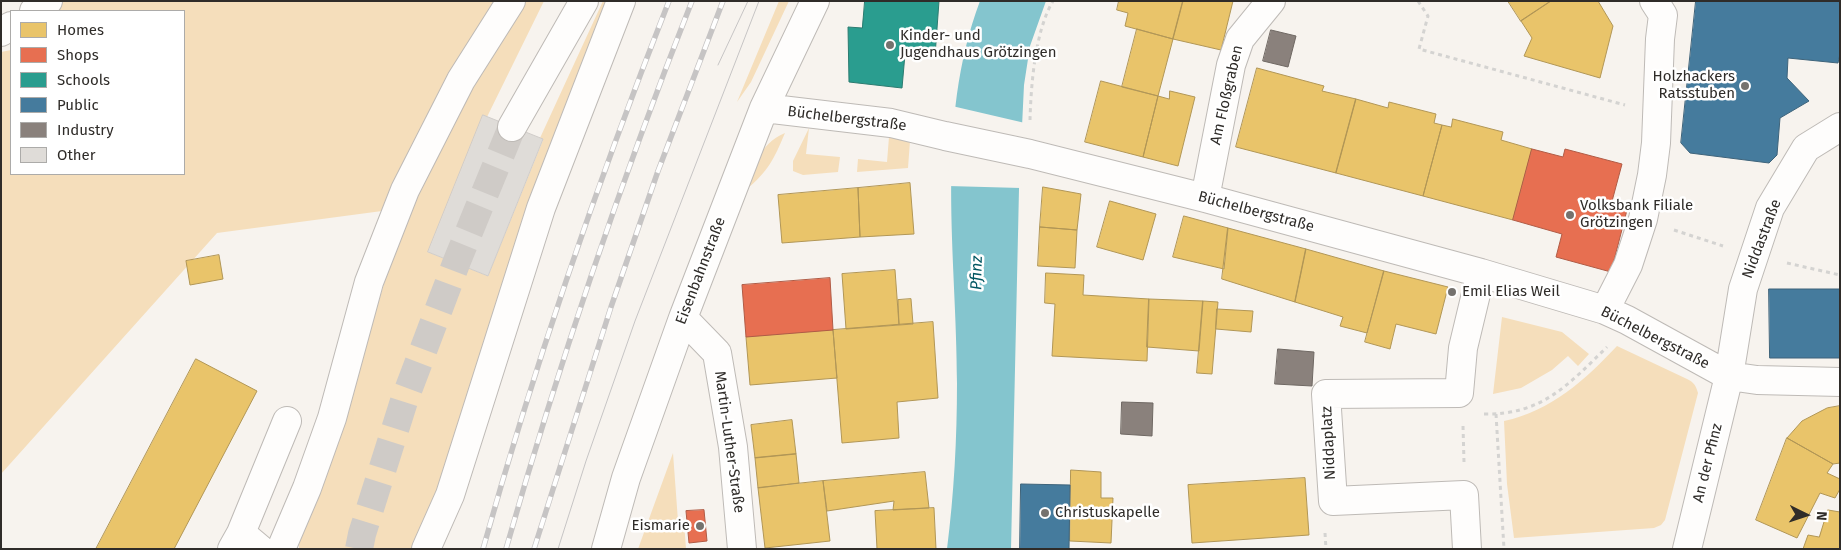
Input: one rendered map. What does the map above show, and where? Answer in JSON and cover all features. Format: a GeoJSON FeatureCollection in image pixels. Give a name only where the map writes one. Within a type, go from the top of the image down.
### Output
{"type":"FeatureCollection","features":[{"type":"Feature","properties":{"kind":"main road"},"geometry":{"type":"LineString","coordinates":[[35,10],[48,1]]}},
{"type":"Feature","properties":{"kind":"main road"},"geometry":{"type":"LineString","coordinates":[[281,549],[307,488],[332,418],[369,282],[404,190],[461,80],[511,1]]}},
{"type":"Feature","properties":{"kind":"main road"},"geometry":{"type":"LineString","coordinates":[[565,1],[512,127],[584,1]]}},
{"type":"Feature","properties":{"kind":"main road"},"geometry":{"type":"LineString","coordinates":[[426,549],[450,495],[541,208],[621,1]]}},
{"type":"Feature","properties":{"kind":"main road","name":"Eisenbahnstraße"},"geometry":{"type":"LineString","coordinates":[[606,549],[626,478],[683,318],[764,108],[815,1]]}},
{"type":"Feature","properties":{"kind":"main road","name":"Am Floßgraben"},"geometry":{"type":"LineString","coordinates":[[1205,198],[1231,65],[1240,39],[1271,1]]}},
{"type":"Feature","properties":{"kind":"main road"},"geometry":{"type":"LineString","coordinates":[[1616,315],[1628,265],[1643,219],[1656,143],[1660,39],[1663,15],[1654,1]]}},
{"type":"Feature","properties":{"kind":"main road","name":"Büchelbergstraße"},"geometry":{"type":"LineString","coordinates":[[764,108],[891,122],[1205,198],[1480,273],[1616,315],[1729,376]]}},
{"type":"Feature","properties":{"kind":"main road","name":"Niddastraße"},"geometry":{"type":"LineString","coordinates":[[1729,376],[1743,289],[1770,208],[1806,148],[1840,127]]}},
{"type":"Feature","properties":{"kind":"main road"},"geometry":{"type":"LineString","coordinates":[[1461,403],[1462,348],[1480,273]]}},
{"type":"Feature","properties":{"kind":"main road","name":"Martin-Luther-Straße"},"geometry":{"type":"LineString","coordinates":[[683,318],[717,353],[733,447],[742,549]]}},
{"type":"Feature","properties":{"kind":"main road"},"geometry":{"type":"LineString","coordinates":[[1729,376],[1757,380],[1840,382]]}},
{"type":"Feature","properties":{"kind":"main road","name":"An der Pfinz"},"geometry":{"type":"LineString","coordinates":[[1687,549],[1729,376]]}},
{"type":"Feature","properties":{"kind":"main road","name":"Niddaplatz"},"geometry":{"type":"LineString","coordinates":[[1461,403],[1326,394],[1333,501],[1464,495]]}},
{"type":"Feature","properties":{"kind":"main road"},"geometry":{"type":"LineString","coordinates":[[244,544],[287,421]]}},
{"type":"Feature","properties":{"kind":"main road"},"geometry":{"type":"LineString","coordinates":[[1464,495],[1467,549]]}},
{"type":"Feature","properties":{"kind":"path"},"geometry":{"type":"LineString","coordinates":[[1028,154],[1032,75],[1039,39],[1053,1]]}},
{"type":"Feature","properties":{"kind":"path"},"geometry":{"type":"LineString","coordinates":[[1418,1],[1428,16],[1419,50],[1656,114]]}},
{"type":"Feature","properties":{"kind":"path"},"geometry":{"type":"LineString","coordinates":[[1464,495],[1461,403],[1496,414],[1525,410],[1553,396],[1577,377],[1609,345],[1616,315]]}},
{"type":"Feature","properties":{"kind":"path"},"geometry":{"type":"LineString","coordinates":[[1496,414],[1504,549]]}},
{"type":"Feature","properties":{"kind":"shaded area"},"geometry":{"type":"Polygon","coordinates":[[[57,1],[498,1],[382,211],[217,233],[1,474],[1,52],[10,50],[10,175],[185,175],[185,10],[50,10],[57,1]]]}},
{"type":"Feature","properties":{"kind":"shaded area"},"geometry":{"type":"Polygon","coordinates":[[[525,1],[544,1],[487,117],[483,116],[428,252],[488,276],[543,140],[540,138],[603,1],[607,1],[440,484],[412,549],[299,549],[299,544],[333,452],[397,241],[442,140],[513,16],[525,1]]]}},
{"type":"Feature","properties":{"kind":"shaded area"},"geometry":{"type":"Polygon","coordinates":[[[779,1],[789,1],[751,82],[737,102],[779,1]]]}},
{"type":"Feature","properties":{"kind":"shaded area"},"geometry":{"type":"Polygon","coordinates":[[[809,128],[806,154],[840,157],[838,172],[803,175],[793,171],[793,161],[809,128]]]}},
{"type":"Feature","properties":{"kind":"shaded area"},"geometry":{"type":"Polygon","coordinates":[[[785,133],[770,165],[746,190],[763,150],[769,143],[785,133]]]}},
{"type":"Feature","properties":{"kind":"shaded area"},"geometry":{"type":"Polygon","coordinates":[[[889,137],[910,141],[908,168],[857,172],[858,159],[887,162],[889,137]]]}},
{"type":"Feature","properties":{"kind":"shaded area"},"geometry":{"type":"Polygon","coordinates":[[[1502,317],[1562,332],[1589,354],[1578,366],[1568,356],[1552,370],[1521,388],[1493,394],[1502,317]]]}},
{"type":"Feature","properties":{"kind":"shaded area"},"geometry":{"type":"Polygon","coordinates":[[[1617,346],[1689,380],[1694,384],[1698,393],[1665,520],[1661,525],[1654,528],[1514,538],[1507,484],[1504,421],[1537,410],[1552,402],[1580,382],[1617,346]]]}},
{"type":"Feature","properties":{"kind":"shaded area"},"geometry":{"type":"Polygon","coordinates":[[[673,453],[678,521],[684,521],[686,549],[638,549],[673,453]]]}},
{"type":"Feature","properties":{"kind":"water","name":"Pfinz"},"geometry":{"type":"Polygon","coordinates":[[[980,1],[1046,1],[1030,46],[1024,85],[1019,189],[1011,549],[947,549],[956,446],[957,404],[951,190],[953,142],[957,94],[966,47],[980,1]]]}},
{"type":"Feature","properties":{"kind":"pier"},"geometry":{"type":"Polygon","coordinates":[[[952,106],[1025,123],[1021,188],[948,186],[952,106]]]}},
{"type":"Feature","properties":{"kind":"building: Homes"},"geometry":{"type":"Polygon","coordinates":[[[1119,1],[1183,1],[1173,39],[1125,26],[1128,13],[1117,10],[1119,1]]]}},
{"type":"Feature","properties":{"kind":"building: Homes"},"geometry":{"type":"Polygon","coordinates":[[[1183,1],[1233,1],[1221,50],[1173,39],[1183,1]]]}},
{"type":"Feature","properties":{"kind":"building: Homes"},"geometry":{"type":"Polygon","coordinates":[[[1508,1],[1551,1],[1521,21],[1508,1]]]}},
{"type":"Feature","properties":{"kind":"building: Homes"},"geometry":{"type":"Polygon","coordinates":[[[1551,1],[1598,1],[1613,26],[1600,78],[1524,56],[1532,38],[1521,21],[1551,1]]]}},
{"type":"Feature","properties":{"kind":"building: Homes"},"geometry":{"type":"Polygon","coordinates":[[[1137,29],[1173,39],[1158,96],[1122,87],[1137,29]]]}},
{"type":"Feature","properties":{"kind":"building: Homes"},"geometry":{"type":"Polygon","coordinates":[[[1257,68],[1324,86],[1322,91],[1356,99],[1336,173],[1236,147],[1257,68]]]}},
{"type":"Feature","properties":{"kind":"building: Homes"},"geometry":{"type":"Polygon","coordinates":[[[1101,81],[1158,96],[1143,157],[1085,142],[1101,81]]]}},
{"type":"Feature","properties":{"kind":"building: Homes"},"geometry":{"type":"Polygon","coordinates":[[[1170,91],[1195,97],[1178,166],[1143,157],[1158,96],[1169,99],[1170,91]]]}},
{"type":"Feature","properties":{"kind":"building: Homes"},"geometry":{"type":"Polygon","coordinates":[[[1356,99],[1388,108],[1389,102],[1436,114],[1434,123],[1442,125],[1423,196],[1336,173],[1356,99]]]}},
{"type":"Feature","properties":{"kind":"building: Homes"},"geometry":{"type":"Polygon","coordinates":[[[1453,119],[1503,132],[1501,140],[1532,149],[1513,220],[1423,196],[1442,125],[1451,127],[1453,119]]]}},
{"type":"Feature","properties":{"kind":"building: Homes"},"geometry":{"type":"Polygon","coordinates":[[[910,183],[914,234],[860,237],[858,188],[910,183]]]}},
{"type":"Feature","properties":{"kind":"building: Homes"},"geometry":{"type":"Polygon","coordinates":[[[1043,187],[1081,194],[1077,230],[1040,227],[1043,187]]]}},
{"type":"Feature","properties":{"kind":"building: Homes"},"geometry":{"type":"Polygon","coordinates":[[[858,188],[860,237],[782,243],[778,195],[858,188]]]}},
{"type":"Feature","properties":{"kind":"building: Homes"},"geometry":{"type":"Polygon","coordinates":[[[1110,201],[1156,214],[1143,260],[1097,247],[1110,201]]]}},
{"type":"Feature","properties":{"kind":"building: Homes"},"geometry":{"type":"Polygon","coordinates":[[[1184,216],[1228,228],[1224,269],[1173,257],[1184,216]]]}},
{"type":"Feature","properties":{"kind":"building: Homes"},"geometry":{"type":"Polygon","coordinates":[[[1040,227],[1077,230],[1075,268],[1038,266],[1040,227]]]}},
{"type":"Feature","properties":{"kind":"building: Homes"},"geometry":{"type":"Polygon","coordinates":[[[1228,228],[1306,249],[1295,302],[1222,279],[1228,228]]]}},
{"type":"Feature","properties":{"kind":"building: Homes"},"geometry":{"type":"Polygon","coordinates":[[[1306,249],[1384,271],[1367,333],[1340,326],[1343,317],[1295,302],[1306,249]]]}},
{"type":"Feature","properties":{"kind":"building: Homes"},"geometry":{"type":"Polygon","coordinates":[[[219,255],[223,279],[190,285],[186,261],[219,255]]]}},
{"type":"Feature","properties":{"kind":"building: Homes"},"geometry":{"type":"Polygon","coordinates":[[[895,270],[899,325],[846,329],[842,274],[895,270]]]}},
{"type":"Feature","properties":{"kind":"building: Homes"},"geometry":{"type":"Polygon","coordinates":[[[1384,271],[1448,287],[1436,334],[1396,324],[1390,349],[1365,342],[1384,271]]]}},
{"type":"Feature","properties":{"kind":"building: Homes"},"geometry":{"type":"Polygon","coordinates":[[[1046,273],[1084,275],[1083,295],[1149,299],[1147,361],[1052,356],[1055,304],[1045,303],[1046,273]]]}},
{"type":"Feature","properties":{"kind":"building: Homes"},"geometry":{"type":"Polygon","coordinates":[[[911,299],[913,324],[899,325],[898,300],[911,299]]]}},
{"type":"Feature","properties":{"kind":"building: Homes"},"geometry":{"type":"Polygon","coordinates":[[[1149,299],[1203,301],[1199,351],[1147,347],[1149,299]]]}},
{"type":"Feature","properties":{"kind":"building: Homes"},"geometry":{"type":"Polygon","coordinates":[[[1203,301],[1218,302],[1212,374],[1197,373],[1203,301]]]}},
{"type":"Feature","properties":{"kind":"building: Homes"},"geometry":{"type":"Polygon","coordinates":[[[1217,309],[1253,311],[1251,332],[1216,329],[1217,309]]]}},
{"type":"Feature","properties":{"kind":"building: Homes"},"geometry":{"type":"Polygon","coordinates":[[[933,322],[938,398],[897,402],[899,438],[842,443],[833,330],[933,322]]]}},
{"type":"Feature","properties":{"kind":"building: Homes"},"geometry":{"type":"Polygon","coordinates":[[[833,330],[837,378],[750,385],[746,337],[833,330]]]}},
{"type":"Feature","properties":{"kind":"building: Homes"},"geometry":{"type":"Polygon","coordinates":[[[196,359],[257,391],[174,549],[96,549],[196,359]]]}},
{"type":"Feature","properties":{"kind":"building: Homes"},"geometry":{"type":"Polygon","coordinates":[[[1840,406],[1840,463],[1833,464],[1787,438],[1802,421],[1827,408],[1840,406]]]}},
{"type":"Feature","properties":{"kind":"building: Homes"},"geometry":{"type":"Polygon","coordinates":[[[792,420],[796,454],[755,458],[751,425],[792,420]]]}},
{"type":"Feature","properties":{"kind":"building: Homes"},"geometry":{"type":"Polygon","coordinates":[[[1787,438],[1833,464],[1827,473],[1840,479],[1840,489],[1835,498],[1820,493],[1797,538],[1756,520],[1787,438]]]}},
{"type":"Feature","properties":{"kind":"building: Homes"},"geometry":{"type":"Polygon","coordinates":[[[796,454],[799,483],[758,488],[755,458],[796,454]]]}},
{"type":"Feature","properties":{"kind":"building: Homes"},"geometry":{"type":"Polygon","coordinates":[[[1071,470],[1101,472],[1101,498],[1113,498],[1111,543],[1070,541],[1071,470]]]}},
{"type":"Feature","properties":{"kind":"building: Homes"},"geometry":{"type":"Polygon","coordinates":[[[925,472],[929,508],[893,510],[894,501],[827,511],[823,481],[925,472]]]}},
{"type":"Feature","properties":{"kind":"building: Homes"},"geometry":{"type":"Polygon","coordinates":[[[1305,478],[1309,535],[1192,543],[1188,485],[1305,478]]]}},
{"type":"Feature","properties":{"kind":"building: Homes"},"geometry":{"type":"Polygon","coordinates":[[[823,481],[830,541],[765,548],[758,488],[823,481]]]}},
{"type":"Feature","properties":{"kind":"building: Homes"},"geometry":{"type":"Polygon","coordinates":[[[934,508],[936,549],[877,549],[875,511],[934,508]]]}},
{"type":"Feature","properties":{"kind":"building: Homes"},"geometry":{"type":"Polygon","coordinates":[[[1828,510],[1840,512],[1840,549],[1803,549],[1808,535],[1819,537],[1828,510]]]}},
{"type":"Feature","properties":{"kind":"building: Shops","name":"Volksbank Filiale Grötzingen"},"geometry":{"type":"Polygon","coordinates":[[[1532,149],[1563,157],[1565,149],[1622,164],[1611,205],[1627,210],[1611,272],[1556,257],[1562,234],[1513,220],[1532,149]]]}},
{"type":"Feature","properties":{"kind":"building: Shops"},"geometry":{"type":"Polygon","coordinates":[[[830,278],[833,330],[746,337],[742,285],[830,278]]]}},
{"type":"Feature","properties":{"kind":"building: Shops"},"geometry":{"type":"Polygon","coordinates":[[[704,510],[707,541],[689,543],[686,511],[704,510]]]}},
{"type":"Feature","properties":{"kind":"building: Schools"},"geometry":{"type":"Polygon","coordinates":[[[865,1],[939,1],[935,56],[905,54],[902,88],[849,82],[848,27],[862,28],[865,1]]]}},
{"type":"Feature","properties":{"kind":"building: Public"},"geometry":{"type":"Polygon","coordinates":[[[1696,1],[1840,1],[1840,54],[1838,63],[1788,58],[1787,78],[1809,101],[1780,118],[1777,155],[1769,163],[1690,153],[1681,143],[1696,1]]]}},
{"type":"Feature","properties":{"kind":"building: Public"},"geometry":{"type":"Polygon","coordinates":[[[1769,289],[1840,289],[1840,358],[1770,358],[1769,289]]]}},
{"type":"Feature","properties":{"kind":"building: Public","name":"Christuskapelle"},"geometry":{"type":"Polygon","coordinates":[[[1021,484],[1070,485],[1069,549],[1020,549],[1021,484]]]}},
{"type":"Feature","properties":{"kind":"building: Industry"},"geometry":{"type":"Polygon","coordinates":[[[1271,30],[1296,36],[1288,67],[1263,61],[1271,30]]]}},
{"type":"Feature","properties":{"kind":"building: Industry"},"geometry":{"type":"Polygon","coordinates":[[[1278,349],[1314,352],[1312,386],[1275,384],[1278,349]]]}},
{"type":"Feature","properties":{"kind":"building: Industry"},"geometry":{"type":"Polygon","coordinates":[[[1122,402],[1153,403],[1152,436],[1121,434],[1122,402]]]}},
{"type":"Feature","properties":{"kind":"building: Other"},"geometry":{"type":"Polygon","coordinates":[[[483,115],[543,139],[488,276],[428,252],[483,115]]]}},
{"type":"Feature","properties":{"kind":"tunnel"},"geometry":{"type":"LineString","coordinates":[[359,549],[404,401],[457,261],[512,127]]}},
{"type":"Feature","properties":{"kind":"tram line"},"geometry":{"type":"LineString","coordinates":[[718,65],[748,1]]}},
{"type":"Feature","properties":{"kind":"tram line"},"geometry":{"type":"LineString","coordinates":[[558,549],[586,461],[635,321],[759,1]]}},
{"type":"Feature","properties":{"kind":"railway"},"geometry":{"type":"LineString","coordinates":[[483,549],[524,410],[569,273],[617,136],[669,1]]}},
{"type":"Feature","properties":{"kind":"railway"},"geometry":{"type":"LineString","coordinates":[[506,549],[547,410],[592,273],[640,136],[692,1]]}},
{"type":"Feature","properties":{"kind":"railway"},"geometry":{"type":"LineString","coordinates":[[534,549],[611,307],[658,171],[723,1]]}},
{"type":"Feature","properties":{"kind":"place","name":"Kinder- und Jugendhaus Grötzingen"},"geometry":{"type":"Point","coordinates":[890,45]}},
{"type":"Feature","properties":{"kind":"place","name":"Holzhackers Ratsstuben"},"geometry":{"type":"Point","coordinates":[1745,86]}},
{"type":"Feature","properties":{"kind":"place","name":"Volksbank Filiale Grötzingen"},"geometry":{"type":"Point","coordinates":[1570,215]}},
{"type":"Feature","properties":{"kind":"place","name":"Emil Elias Weil"},"geometry":{"type":"Point","coordinates":[1452,292]}},
{"type":"Feature","properties":{"kind":"place","name":"Christuskapelle"},"geometry":{"type":"Point","coordinates":[1045,513]}},
{"type":"Feature","properties":{"kind":"place","name":"Eismarie"},"geometry":{"type":"Point","coordinates":[700,526]}}]}
